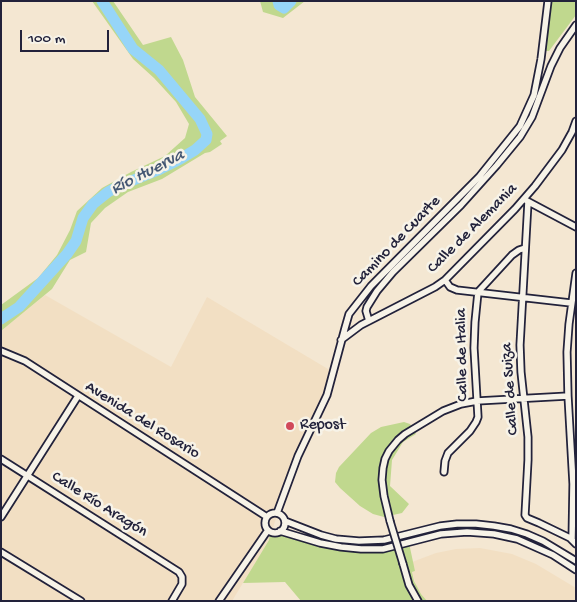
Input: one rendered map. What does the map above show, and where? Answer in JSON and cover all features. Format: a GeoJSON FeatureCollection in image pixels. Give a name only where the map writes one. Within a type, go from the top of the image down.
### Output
{"type":"FeatureCollection","features":[{"type":"Feature","properties":{"kind":"street","name":"Camino de Cuarte"},"geometry":{"type":"LineString","coordinates":[[277,513],[298,456],[327,395],[349,314],[371,286],[479,177],[520,126],[534,95],[548,1]]}},
{"type":"Feature","properties":{"kind":"street"},"geometry":{"type":"LineString","coordinates":[[369,321],[366,311],[367,307],[377,290],[461,204],[520,138],[532,117],[546,76],[555,57],[576,25]]}},
{"type":"Feature","properties":{"kind":"street","name":"Calle de Alemania"},"geometry":{"type":"LineString","coordinates":[[342,340],[361,325],[445,280],[526,200],[562,150],[576,121]]}},
{"type":"Feature","properties":{"kind":"street"},"geometry":{"type":"LineString","coordinates":[[526,200],[576,227]]}},
{"type":"Feature","properties":{"kind":"street","name":"Calle de Suiza"},"geometry":{"type":"LineString","coordinates":[[526,200],[520,345],[528,452],[525,515],[527,518],[545,525],[574,542]]}},
{"type":"Feature","properties":{"kind":"street","name":"Calle de Italia"},"geometry":{"type":"LineString","coordinates":[[444,472],[448,453],[470,431],[476,422],[478,412],[474,322],[478,292],[512,255],[525,248]]}},
{"type":"Feature","properties":{"kind":"street"},"geometry":{"type":"LineString","coordinates":[[574,542],[567,352],[571,303],[576,273]]}},
{"type":"Feature","properties":{"kind":"street"},"geometry":{"type":"LineString","coordinates":[[445,280],[454,289],[571,303]]}},
{"type":"Feature","properties":{"kind":"street"},"geometry":{"type":"LineString","coordinates":[[346,325],[361,325]]}},
{"type":"Feature","properties":{"kind":"street"},"geometry":{"type":"LineString","coordinates":[[346,325],[354,330]]}},
{"type":"Feature","properties":{"kind":"street","name":"Avenida del Rosario"},"geometry":{"type":"LineString","coordinates":[[1,351],[25,362],[267,517]]}},
{"type":"Feature","properties":{"kind":"street"},"geometry":{"type":"LineString","coordinates":[[1,517],[78,396]]}},
{"type":"Feature","properties":{"kind":"street"},"geometry":{"type":"LineString","coordinates":[[418,601],[409,585],[384,496],[382,468],[392,447],[405,434],[443,411],[461,404],[477,401],[524,400],[568,396]]}},
{"type":"Feature","properties":{"kind":"street","name":"Calle Río Aragón"},"geometry":{"type":"LineString","coordinates":[[1,459],[176,571],[182,576],[182,584],[172,601]]}},
{"type":"Feature","properties":{"kind":"street"},"geometry":{"type":"LineString","coordinates":[[277,513],[282,516],[284,527],[274,533],[268,530],[265,525],[267,517],[277,513]]}},
{"type":"Feature","properties":{"kind":"street"},"geometry":{"type":"LineString","coordinates":[[284,521],[321,535],[336,539],[359,541],[384,540],[440,526],[457,524],[494,526],[527,534],[576,561]]}},
{"type":"Feature","properties":{"kind":"street"},"geometry":{"type":"LineString","coordinates":[[219,601],[268,530]]}},
{"type":"Feature","properties":{"kind":"street"},"geometry":{"type":"LineString","coordinates":[[280,531],[320,543],[361,549],[383,549],[441,534],[467,532],[494,534],[517,539],[553,556],[576,570]]}},
{"type":"Feature","properties":{"kind":"street"},"geometry":{"type":"LineString","coordinates":[[1,552],[81,601]]}},
{"type":"Feature","properties":{"kind":"shaded area"},"geometry":{"type":"Polygon","coordinates":[[[45,295],[171,367],[207,297],[333,372],[320,411],[281,503],[269,540],[232,601],[1,601],[1,331],[45,295]]]}},
{"type":"Feature","properties":{"kind":"shaded area"},"geometry":{"type":"Polygon","coordinates":[[[480,548],[512,554],[536,564],[576,588],[576,601],[427,601],[417,588],[412,572],[415,571],[412,562],[436,553],[456,549],[480,548]]]}},
{"type":"Feature","properties":{"kind":"green space"},"geometry":{"type":"Polygon","coordinates":[[[92,1],[113,1],[143,45],[171,37],[183,60],[195,97],[227,136],[220,141],[222,144],[210,152],[205,153],[162,179],[128,192],[105,208],[91,223],[86,252],[70,260],[52,289],[1,331],[1,305],[38,278],[57,255],[77,211],[102,188],[165,156],[185,138],[189,124],[176,102],[133,59],[92,1]]]}},
{"type":"Feature","properties":{"kind":"green space"},"geometry":{"type":"Polygon","coordinates":[[[260,1],[305,1],[283,18],[263,12],[260,1]]]}},
{"type":"Feature","properties":{"kind":"green space"},"geometry":{"type":"Polygon","coordinates":[[[548,1],[576,1],[576,15],[549,51],[542,51],[548,1]]]}},
{"type":"Feature","properties":{"kind":"green space"},"geometry":{"type":"Polygon","coordinates":[[[404,422],[410,424],[416,434],[403,442],[392,460],[390,486],[409,504],[402,513],[384,517],[373,514],[360,506],[340,488],[335,482],[336,473],[339,467],[371,433],[381,427],[404,422]]]}},
{"type":"Feature","properties":{"kind":"green space"},"geometry":{"type":"Polygon","coordinates":[[[280,531],[361,549],[409,543],[415,571],[412,572],[414,581],[427,601],[301,601],[285,582],[243,583],[269,540],[270,532],[277,533],[280,531]]]}},
{"type":"Feature","properties":{"kind":"waterway","name":"Río Huerva"},"geometry":{"type":"LineString","coordinates":[[1,319],[19,307],[67,254],[76,241],[83,218],[93,204],[119,186],[180,159],[195,150],[206,140],[207,134],[200,119],[159,70],[133,49],[102,1]]}},
{"type":"Feature","properties":{"kind":"waterway","name":"Río Huerva"},"geometry":{"type":"LineString","coordinates":[[278,1],[279,5],[284,8],[291,1]]}},
{"type":"Feature","properties":{"kind":"place","name":"Repost"},"geometry":{"type":"Point","coordinates":[290,426]}}]}
